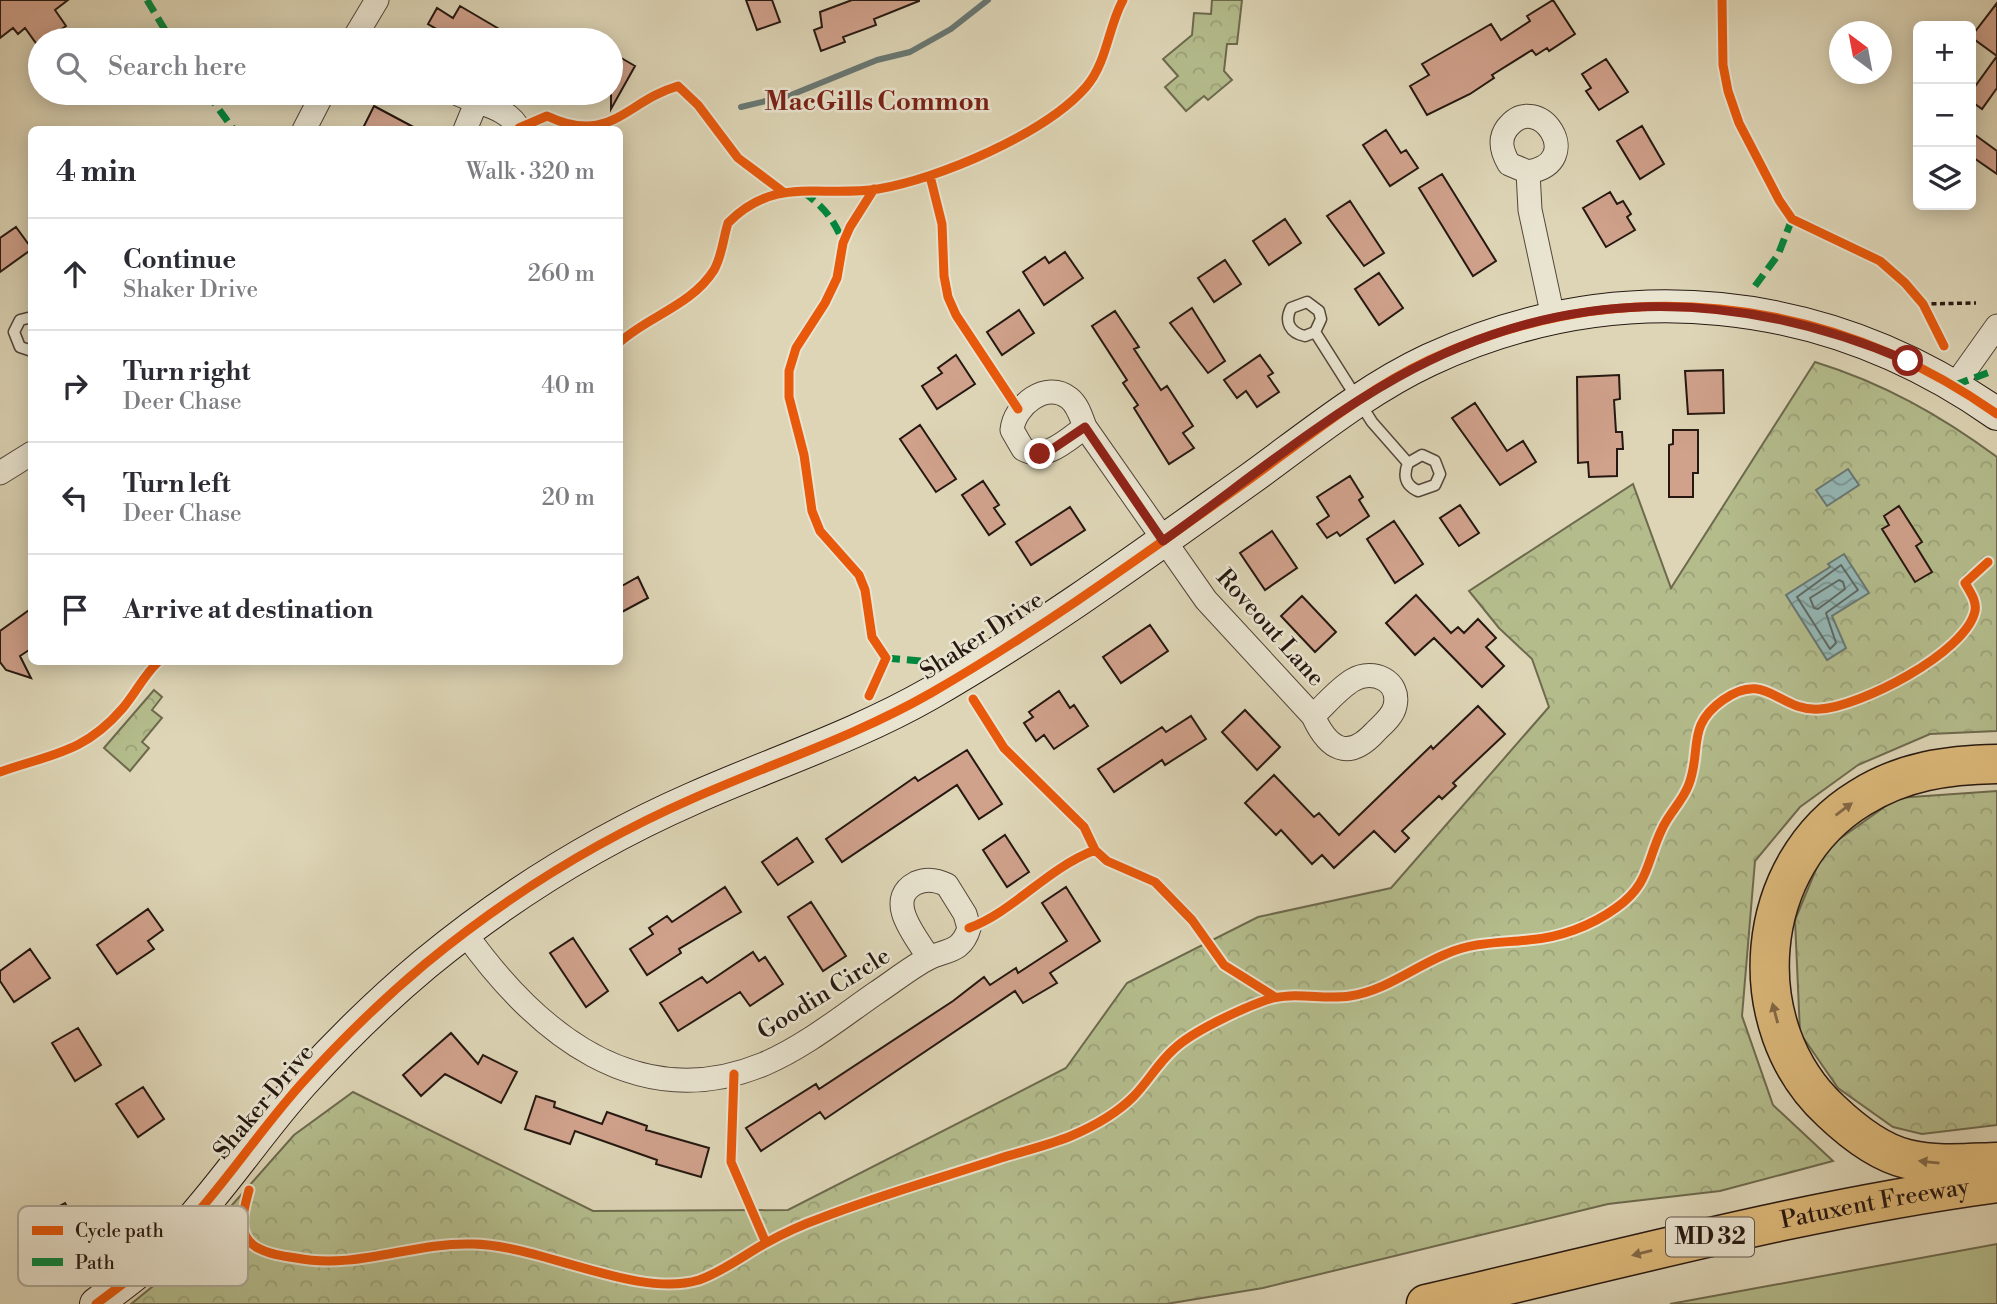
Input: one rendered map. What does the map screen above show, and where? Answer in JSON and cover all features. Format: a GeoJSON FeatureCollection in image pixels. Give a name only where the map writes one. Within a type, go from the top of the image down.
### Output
{"type":"FeatureCollection","features":[{"type":"Feature","properties":{"kind":"highway"},"geometry":{"type":"LineString","coordinates":[[1997,764],[1921,770],[1884,784],[1834,817],[1792,869],[1780,899],[1771,935],[1770,974],[1772,1003],[1782,1039],[1798,1072],[1819,1100],[1848,1127],[1876,1146],[1904,1158],[1931,1163],[1997,1162]]}},
{"type":"Feature","properties":{"kind":"highway","name":"Patuxent Freeway"},"geometry":{"type":"LineString","coordinates":[[1426,1304],[1780,1220],[1875,1201],[1997,1183]]}},
{"type":"Feature","properties":{"kind":"street"},"geometry":{"type":"LineString","coordinates":[[361,28],[377,0]]}},
{"type":"Feature","properties":{"kind":"street"},"geometry":{"type":"LineString","coordinates":[[306,126],[317,105]]}},
{"type":"Feature","properties":{"kind":"street"},"geometry":{"type":"LineString","coordinates":[[465,126],[466,105]]}},
{"type":"Feature","properties":{"kind":"street"},"geometry":{"type":"LineString","coordinates":[[486,105],[508,113],[516,126]]}},
{"type":"Feature","properties":{"kind":"street"},"geometry":{"type":"LineString","coordinates":[[1528,172],[1530,210],[1553,317]]}},
{"type":"Feature","properties":{"kind":"street","name":"Shaker Drive"},"geometry":{"type":"LineString","coordinates":[[201,1206],[302,1083],[345,1037],[415,973],[465,933],[563,867],[626,830],[914,702],[1014,642],[1163,541],[1359,401],[1427,362],[1500,332],[1553,317],[1649,306],[1700,306],[1817,326],[1864,342],[1955,385],[1997,414]]}},
{"type":"Feature","properties":{"kind":"street"},"geometry":{"type":"LineString","coordinates":[[1955,385],[1997,326]]}},
{"type":"Feature","properties":{"kind":"street","name":"Roveout Lane"},"geometry":{"type":"LineString","coordinates":[[1085,427],[1163,541],[1227,626],[1313,716]]}},
{"type":"Feature","properties":{"kind":"street"},"geometry":{"type":"LineString","coordinates":[[0,473],[28,456]]}},
{"type":"Feature","properties":{"kind":"street","name":"Goodin Circle"},"geometry":{"type":"LineString","coordinates":[[465,933],[517,997],[569,1043],[629,1070],[662,1078],[696,1080],[734,1074],[798,1046],[929,958]]}},
{"type":"Feature","properties":{"kind":"street","name":"Shaker Drive"},"geometry":{"type":"LineString","coordinates":[[96,1304],[118,1286]]}},
{"type":"Feature","properties":{"kind":"lane"},"geometry":{"type":"LineString","coordinates":[[28,318],[20,320],[14,332],[20,347],[28,350]]}},
{"type":"Feature","properties":{"kind":"lane"},"geometry":{"type":"LineString","coordinates":[[1315,332],[1359,401],[1408,463]]}},
{"type":"Feature","properties":{"kind":"path"},"geometry":{"type":"LineString","coordinates":[[1923,304],[1976,303]]}},
{"type":"Feature","properties":{"kind":"green space"},"geometry":{"type":"Polygon","coordinates":[[[1212,0],[1242,0],[1237,44],[1227,44],[1224,71],[1232,80],[1208,100],[1204,96],[1186,111],[1165,87],[1178,76],[1163,59],[1192,35],[1194,13],[1211,14],[1212,0]]]}},
{"type":"Feature","properties":{"kind":"green space"},"geometry":{"type":"Polygon","coordinates":[[[1815,362],[1864,380],[1910,402],[1954,427],[1997,457],[1997,731],[1930,734],[1858,765],[1800,807],[1755,861],[1742,1016],[1773,1105],[1833,1161],[1720,1191],[1608,1204],[1263,1288],[1166,1304],[131,1304],[153,1286],[248,1286],[248,1206],[231,1206],[294,1135],[353,1092],[593,1211],[788,1210],[1066,1068],[1127,983],[1258,917],[1391,888],[1549,707],[1532,659],[1499,628],[1469,591],[1633,484],[1671,588],[1815,362]]]}},
{"type":"Feature","properties":{"kind":"green space"},"geometry":{"type":"Polygon","coordinates":[[[154,690],[162,697],[152,710],[162,718],[142,742],[149,748],[130,771],[104,748],[154,690]]]}},
{"type":"Feature","properties":{"kind":"green space"},"geometry":{"type":"Polygon","coordinates":[[[1997,791],[1997,1125],[1922,1134],[1893,1127],[1838,1088],[1800,1033],[1795,920],[1824,850],[1897,798],[1997,791]]]}},
{"type":"Feature","properties":{"kind":"green space"},"geometry":{"type":"Polygon","coordinates":[[[1997,1244],[1997,1304],[1670,1304],[1997,1244]]]}},
{"type":"Feature","properties":{"kind":"water"},"geometry":{"type":"Polygon","coordinates":[[[1848,469],[1859,485],[1827,506],[1816,490],[1848,469]]]}},
{"type":"Feature","properties":{"kind":"water"},"geometry":{"type":"Polygon","coordinates":[[[1844,554],[1869,593],[1832,616],[1846,648],[1827,660],[1786,595],[1830,567],[1828,564],[1844,554]]]}},
{"type":"Feature","properties":{"kind":"building"},"geometry":{"type":"Polygon","coordinates":[[[0,0],[68,0],[55,10],[66,26],[63,28],[28,28],[28,32],[25,28],[18,34],[13,28],[0,38],[0,0]]]}},
{"type":"Feature","properties":{"kind":"building"},"geometry":{"type":"Polygon","coordinates":[[[746,0],[772,0],[780,22],[757,30],[746,0]]]}},
{"type":"Feature","properties":{"kind":"building"},"geometry":{"type":"Polygon","coordinates":[[[852,0],[919,1],[874,19],[876,25],[843,37],[845,42],[821,51],[814,30],[822,27],[820,12],[852,0]]]}},
{"type":"Feature","properties":{"kind":"building"},"geometry":{"type":"Polygon","coordinates":[[[1553,0],[1575,34],[1549,51],[1547,48],[1536,55],[1532,50],[1492,75],[1494,78],[1470,94],[1427,115],[1410,86],[1429,75],[1422,64],[1491,24],[1501,40],[1530,21],[1527,16],[1553,0]]]}},
{"type":"Feature","properties":{"kind":"building"},"geometry":{"type":"Polygon","coordinates":[[[1997,3],[1997,56],[1976,41],[1976,30],[1997,3]]]}},
{"type":"Feature","properties":{"kind":"building"},"geometry":{"type":"Polygon","coordinates":[[[460,6],[498,28],[435,28],[428,24],[437,8],[453,18],[460,6]]]}},
{"type":"Feature","properties":{"kind":"building"},"geometry":{"type":"Polygon","coordinates":[[[1997,56],[1997,88],[1982,109],[1976,105],[1976,85],[1997,56]]]}},
{"type":"Feature","properties":{"kind":"building"},"geometry":{"type":"Polygon","coordinates":[[[623,59],[635,66],[623,88],[623,59]]]}},
{"type":"Feature","properties":{"kind":"building"},"geometry":{"type":"Polygon","coordinates":[[[1606,59],[1628,92],[1599,110],[1586,91],[1591,88],[1582,74],[1606,59]]]}},
{"type":"Feature","properties":{"kind":"building"},"geometry":{"type":"Polygon","coordinates":[[[374,106],[412,126],[364,126],[374,106]]]}},
{"type":"Feature","properties":{"kind":"building"},"geometry":{"type":"Polygon","coordinates":[[[1642,126],[1664,164],[1640,179],[1617,141],[1642,126]]]}},
{"type":"Feature","properties":{"kind":"building"},"geometry":{"type":"Polygon","coordinates":[[[1386,130],[1401,153],[1406,150],[1418,168],[1390,186],[1363,145],[1386,130]]]}},
{"type":"Feature","properties":{"kind":"building"},"geometry":{"type":"Polygon","coordinates":[[[1976,136],[1997,151],[1997,174],[1976,159],[1976,136]]]}},
{"type":"Feature","properties":{"kind":"building"},"geometry":{"type":"Polygon","coordinates":[[[1442,174],[1496,261],[1473,276],[1419,188],[1442,174]]]}},
{"type":"Feature","properties":{"kind":"building"},"geometry":{"type":"Polygon","coordinates":[[[1610,192],[1617,204],[1623,201],[1631,214],[1627,217],[1635,230],[1606,247],[1583,208],[1610,192]]]}},
{"type":"Feature","properties":{"kind":"building"},"geometry":{"type":"Polygon","coordinates":[[[1350,201],[1384,253],[1364,266],[1327,216],[1350,201]]]}},
{"type":"Feature","properties":{"kind":"building"},"geometry":{"type":"Polygon","coordinates":[[[1285,219],[1301,243],[1269,265],[1253,241],[1285,219]]]}},
{"type":"Feature","properties":{"kind":"building"},"geometry":{"type":"Polygon","coordinates":[[[16,227],[28,244],[28,252],[0,272],[0,238],[16,227]]]}},
{"type":"Feature","properties":{"kind":"building"},"geometry":{"type":"Polygon","coordinates":[[[1065,252],[1083,278],[1044,305],[1023,272],[1045,257],[1049,263],[1065,252]]]}},
{"type":"Feature","properties":{"kind":"building"},"geometry":{"type":"Polygon","coordinates":[[[1225,260],[1241,284],[1214,302],[1198,278],[1225,260]]]}},
{"type":"Feature","properties":{"kind":"building"},"geometry":{"type":"Polygon","coordinates":[[[1379,273],[1403,308],[1379,325],[1355,289],[1379,273]]]}},
{"type":"Feature","properties":{"kind":"building"},"geometry":{"type":"Polygon","coordinates":[[[1192,308],[1225,361],[1208,373],[1170,323],[1192,308]]]}},
{"type":"Feature","properties":{"kind":"building"},"geometry":{"type":"Polygon","coordinates":[[[1019,310],[1034,333],[1002,355],[987,332],[1019,310]]]}},
{"type":"Feature","properties":{"kind":"building"},"geometry":{"type":"Polygon","coordinates":[[[1115,311],[1139,347],[1134,349],[1161,390],[1167,386],[1193,426],[1183,433],[1194,448],[1169,464],[1134,408],[1138,405],[1123,383],[1127,380],[1092,326],[1115,311]]]}},
{"type":"Feature","properties":{"kind":"building"},"geometry":{"type":"Polygon","coordinates":[[[956,355],[975,384],[937,409],[922,386],[942,373],[938,368],[956,355]]]}},
{"type":"Feature","properties":{"kind":"building"},"geometry":{"type":"Polygon","coordinates":[[[1260,355],[1273,373],[1268,376],[1279,392],[1257,407],[1246,391],[1237,398],[1224,380],[1260,355]]]}},
{"type":"Feature","properties":{"kind":"building"},"geometry":{"type":"Polygon","coordinates":[[[1723,370],[1724,413],[1688,414],[1685,371],[1723,370]]]}},
{"type":"Feature","properties":{"kind":"building"},"geometry":{"type":"Polygon","coordinates":[[[1619,375],[1620,399],[1614,400],[1616,432],[1622,432],[1623,449],[1617,449],[1617,476],[1589,477],[1588,462],[1578,463],[1577,377],[1619,375]]]}},
{"type":"Feature","properties":{"kind":"building"},"geometry":{"type":"Polygon","coordinates":[[[1475,403],[1507,451],[1523,441],[1536,462],[1500,485],[1452,418],[1475,403]]]}},
{"type":"Feature","properties":{"kind":"building"},"geometry":{"type":"Polygon","coordinates":[[[920,425],[956,479],[936,492],[900,439],[920,425]]]}},
{"type":"Feature","properties":{"kind":"building"},"geometry":{"type":"Polygon","coordinates":[[[1673,430],[1698,430],[1698,473],[1693,473],[1693,497],[1669,497],[1669,445],[1673,444],[1673,430]]]}},
{"type":"Feature","properties":{"kind":"building"},"geometry":{"type":"Polygon","coordinates":[[[1350,476],[1363,497],[1359,500],[1369,516],[1340,536],[1337,532],[1327,538],[1317,524],[1329,516],[1317,497],[1350,476]]]}},
{"type":"Feature","properties":{"kind":"building"},"geometry":{"type":"Polygon","coordinates":[[[983,481],[999,505],[994,508],[1005,524],[989,535],[962,495],[983,481]]]}},
{"type":"Feature","properties":{"kind":"building"},"geometry":{"type":"Polygon","coordinates":[[[1460,505],[1479,533],[1459,546],[1440,518],[1460,505]]]}},
{"type":"Feature","properties":{"kind":"building"},"geometry":{"type":"Polygon","coordinates":[[[1899,506],[1922,542],[1916,546],[1932,572],[1915,582],[1882,529],[1889,525],[1884,516],[1899,506]]]}},
{"type":"Feature","properties":{"kind":"building"},"geometry":{"type":"Polygon","coordinates":[[[1070,507],[1085,530],[1031,565],[1016,542],[1070,507]]]}},
{"type":"Feature","properties":{"kind":"building"},"geometry":{"type":"Polygon","coordinates":[[[1394,521],[1423,564],[1395,583],[1367,539],[1394,521]]]}},
{"type":"Feature","properties":{"kind":"building"},"geometry":{"type":"Polygon","coordinates":[[[1272,531],[1297,568],[1265,590],[1240,553],[1272,531]]]}},
{"type":"Feature","properties":{"kind":"building"},"geometry":{"type":"Polygon","coordinates":[[[638,577],[648,598],[623,611],[623,585],[638,577]]]}},
{"type":"Feature","properties":{"kind":"building"},"geometry":{"type":"Polygon","coordinates":[[[1416,595],[1451,633],[1458,627],[1464,633],[1478,619],[1496,638],[1486,647],[1504,666],[1482,687],[1434,638],[1415,655],[1386,623],[1416,595]]]}},
{"type":"Feature","properties":{"kind":"building"},"geometry":{"type":"Polygon","coordinates":[[[1302,596],[1336,632],[1315,652],[1281,616],[1302,596]]]}},
{"type":"Feature","properties":{"kind":"building"},"geometry":{"type":"Polygon","coordinates":[[[28,611],[28,651],[20,656],[31,678],[6,670],[0,662],[0,631],[28,611]]]}},
{"type":"Feature","properties":{"kind":"building"},"geometry":{"type":"Polygon","coordinates":[[[1150,625],[1168,651],[1121,683],[1103,657],[1150,625]]]}},
{"type":"Feature","properties":{"kind":"building"},"geometry":{"type":"Polygon","coordinates":[[[1059,691],[1070,708],[1074,705],[1088,726],[1054,749],[1044,735],[1036,741],[1024,723],[1033,717],[1029,712],[1059,691]]]}},
{"type":"Feature","properties":{"kind":"building"},"geometry":{"type":"Polygon","coordinates":[[[1478,706],[1505,734],[1453,783],[1456,786],[1442,799],[1439,796],[1402,831],[1409,838],[1395,852],[1374,831],[1334,868],[1322,855],[1312,864],[1281,830],[1276,835],[1245,803],[1274,775],[1314,817],[1319,813],[1339,835],[1431,746],[1433,749],[1478,706]]]}},
{"type":"Feature","properties":{"kind":"building"},"geometry":{"type":"Polygon","coordinates":[[[1245,710],[1280,747],[1257,770],[1222,732],[1245,710]]]}},
{"type":"Feature","properties":{"kind":"building"},"geometry":{"type":"Polygon","coordinates":[[[1191,716],[1206,739],[1165,765],[1162,760],[1114,792],[1098,769],[1162,727],[1166,732],[1191,716]]]}},
{"type":"Feature","properties":{"kind":"building"},"geometry":{"type":"Polygon","coordinates":[[[967,750],[1002,804],[979,819],[957,785],[842,862],[826,839],[915,777],[918,781],[967,750]]]}},
{"type":"Feature","properties":{"kind":"building"},"geometry":{"type":"Polygon","coordinates":[[[1005,835],[1029,872],[1007,887],[983,850],[1005,835]]]}},
{"type":"Feature","properties":{"kind":"building"},"geometry":{"type":"Polygon","coordinates":[[[797,838],[813,862],[778,885],[762,862],[797,838]]]}},
{"type":"Feature","properties":{"kind":"building"},"geometry":{"type":"Polygon","coordinates":[[[725,887],[741,912],[679,949],[681,953],[647,975],[630,949],[653,934],[649,928],[667,916],[672,922],[725,887]]]}},
{"type":"Feature","properties":{"kind":"building"},"geometry":{"type":"Polygon","coordinates":[[[1066,887],[1100,941],[1050,973],[1057,983],[1023,1003],[1015,991],[825,1119],[820,1112],[761,1151],[746,1128],[816,1084],[819,1089],[953,1001],[984,977],[990,985],[1016,968],[1018,973],[1067,941],[1042,903],[1066,887]]]}},
{"type":"Feature","properties":{"kind":"building"},"geometry":{"type":"Polygon","coordinates":[[[811,902],[846,956],[823,971],[788,917],[811,902]]]}},
{"type":"Feature","properties":{"kind":"building"},"geometry":{"type":"Polygon","coordinates":[[[148,909],[163,930],[148,941],[154,949],[117,974],[97,945],[148,909]]]}},
{"type":"Feature","properties":{"kind":"building"},"geometry":{"type":"Polygon","coordinates":[[[573,938],[608,991],[586,1007],[550,953],[573,938]]]}},
{"type":"Feature","properties":{"kind":"building"},"geometry":{"type":"Polygon","coordinates":[[[30,949],[50,978],[14,1002],[0,981],[0,971],[30,949]]]}},
{"type":"Feature","properties":{"kind":"building"},"geometry":{"type":"Polygon","coordinates":[[[753,952],[759,961],[765,957],[783,984],[750,1006],[740,992],[678,1031],[660,1003],[702,977],[707,983],[753,952]]]}},
{"type":"Feature","properties":{"kind":"building"},"geometry":{"type":"Polygon","coordinates":[[[78,1028],[101,1065],[75,1081],[52,1043],[78,1028]]]}},
{"type":"Feature","properties":{"kind":"building"},"geometry":{"type":"Polygon","coordinates":[[[451,1033],[478,1064],[483,1055],[517,1072],[501,1103],[445,1074],[421,1096],[403,1075],[451,1033]]]}},
{"type":"Feature","properties":{"kind":"building"},"geometry":{"type":"Polygon","coordinates":[[[143,1087],[164,1119],[138,1137],[116,1104],[143,1087]]]}},
{"type":"Feature","properties":{"kind":"building"},"geometry":{"type":"Polygon","coordinates":[[[536,1096],[555,1102],[554,1107],[602,1124],[607,1112],[647,1126],[646,1130],[709,1148],[701,1177],[656,1164],[657,1160],[575,1131],[570,1144],[525,1129],[536,1096]]]}},
{"type":"Feature","properties":{"kind":"waterway"},"geometry":{"type":"LineString","coordinates":[[741,107],[791,95],[877,60],[910,52],[951,29],[988,0]]}},
{"type":"Feature","properties":{"kind":"marked path"},"geometry":{"type":"LineString","coordinates":[[147,0],[164,28]]}},
{"type":"Feature","properties":{"kind":"marked path"},"geometry":{"type":"LineString","coordinates":[[216,105],[231,126]]}},
{"type":"Feature","properties":{"kind":"marked path"},"geometry":{"type":"LineString","coordinates":[[803,192],[828,214],[843,243]]}},
{"type":"Feature","properties":{"kind":"marked path"},"geometry":{"type":"LineString","coordinates":[[1755,286],[1778,255],[1792,219]]}},
{"type":"Feature","properties":{"kind":"marked path"},"geometry":{"type":"LineString","coordinates":[[1955,385],[1990,372]]}},
{"type":"Feature","properties":{"kind":"marked path"},"geometry":{"type":"LineString","coordinates":[[886,658],[933,662]]}},
{"type":"Feature","properties":{"kind":"cycle path"},"geometry":{"type":"LineString","coordinates":[[623,340],[682,301],[705,282],[717,265],[728,223],[746,208],[763,199],[799,191],[857,191],[902,184],[989,152],[1045,121],[1068,104],[1093,77],[1123,0]]}},
{"type":"Feature","properties":{"kind":"cycle path"},"geometry":{"type":"LineString","coordinates":[[1722,0],[1723,65],[1728,91],[1739,123],[1779,200],[1792,219],[1880,261],[1905,283],[1923,304],[1944,346]]}},
{"type":"Feature","properties":{"kind":"cycle path"},"geometry":{"type":"LineString","coordinates":[[587,126],[603,124],[617,118],[660,93],[678,86],[698,105],[738,158],[782,191]]}},
{"type":"Feature","properties":{"kind":"cycle path"},"geometry":{"type":"LineString","coordinates":[[524,126],[547,116],[569,124],[587,126]]}},
{"type":"Feature","properties":{"kind":"cycle path"},"geometry":{"type":"LineString","coordinates":[[930,176],[942,224],[944,276],[948,297],[956,315],[1018,409]]}},
{"type":"Feature","properties":{"kind":"cycle path"},"geometry":{"type":"LineString","coordinates":[[869,696],[886,658],[872,637],[865,590],[859,575],[820,531],[812,511],[804,455],[789,397],[789,371],[796,348],[825,303],[837,278],[843,243],[850,227],[874,189]]}},
{"type":"Feature","properties":{"kind":"cycle path"},"geometry":{"type":"LineString","coordinates":[[204,1206],[286,1101],[347,1036],[425,964],[520,893],[588,851],[658,814],[844,736],[931,693],[1093,590],[1382,385],[1429,360],[1501,332],[1574,314],[1647,307],[1720,309],[1792,321],[1863,343],[1931,374],[1997,414]]}},
{"type":"Feature","properties":{"kind":"cycle path"},"geometry":{"type":"LineString","coordinates":[[248,1240],[265,1251],[319,1261],[341,1261],[428,1247],[473,1244],[528,1253],[647,1283],[674,1284],[708,1277],[764,1244],[814,1221],[888,1194],[1071,1136],[1127,1103],[1168,1054],[1182,1042],[1218,1021],[1256,1004],[1276,997],[1340,997],[1363,993],[1456,950],[1551,937],[1574,930],[1616,908],[1641,881],[1662,829],[1689,784],[1699,729],[1711,710],[1738,692],[1751,689],[1762,690],[1806,708],[1837,706],[1859,699],[1909,675],[1952,644],[1967,627],[1975,611],[1975,604],[1965,583],[1988,562]]}},
{"type":"Feature","properties":{"kind":"cycle path"},"geometry":{"type":"LineString","coordinates":[[0,772],[51,756],[94,735],[122,709],[155,665]]}},
{"type":"Feature","properties":{"kind":"cycle path"},"geometry":{"type":"LineString","coordinates":[[973,699],[1004,748],[1084,827],[1095,850],[1107,861],[1155,882],[1192,920],[1224,965],[1275,997]]}},
{"type":"Feature","properties":{"kind":"cycle path"},"geometry":{"type":"LineString","coordinates":[[969,928],[1000,912],[1061,868],[1095,850]]}},
{"type":"Feature","properties":{"kind":"cycle path"},"geometry":{"type":"LineString","coordinates":[[734,1074],[731,1162],[766,1243]]}},
{"type":"Feature","properties":{"kind":"cycle path"},"geometry":{"type":"LineString","coordinates":[[245,1206],[249,1190]]}},
{"type":"Feature","properties":{"kind":"cycle path"},"geometry":{"type":"LineString","coordinates":[[96,1304],[119,1286]]}},
{"type":"Feature","properties":{"kind":"district","name":"MacGills Common"},"geometry":{"type":"Point","coordinates":[877,102]}},
{"type":"Feature","properties":{"kind":"route"},"geometry":{"type":"LineString","coordinates":[[1040,454],[1051,450],[1085,427],[1130,489],[1163,541],[1359,401],[1397,377],[1500,332],[1553,317],[1605,309],[1700,306],[1817,326],[1908,361]]}}]}
